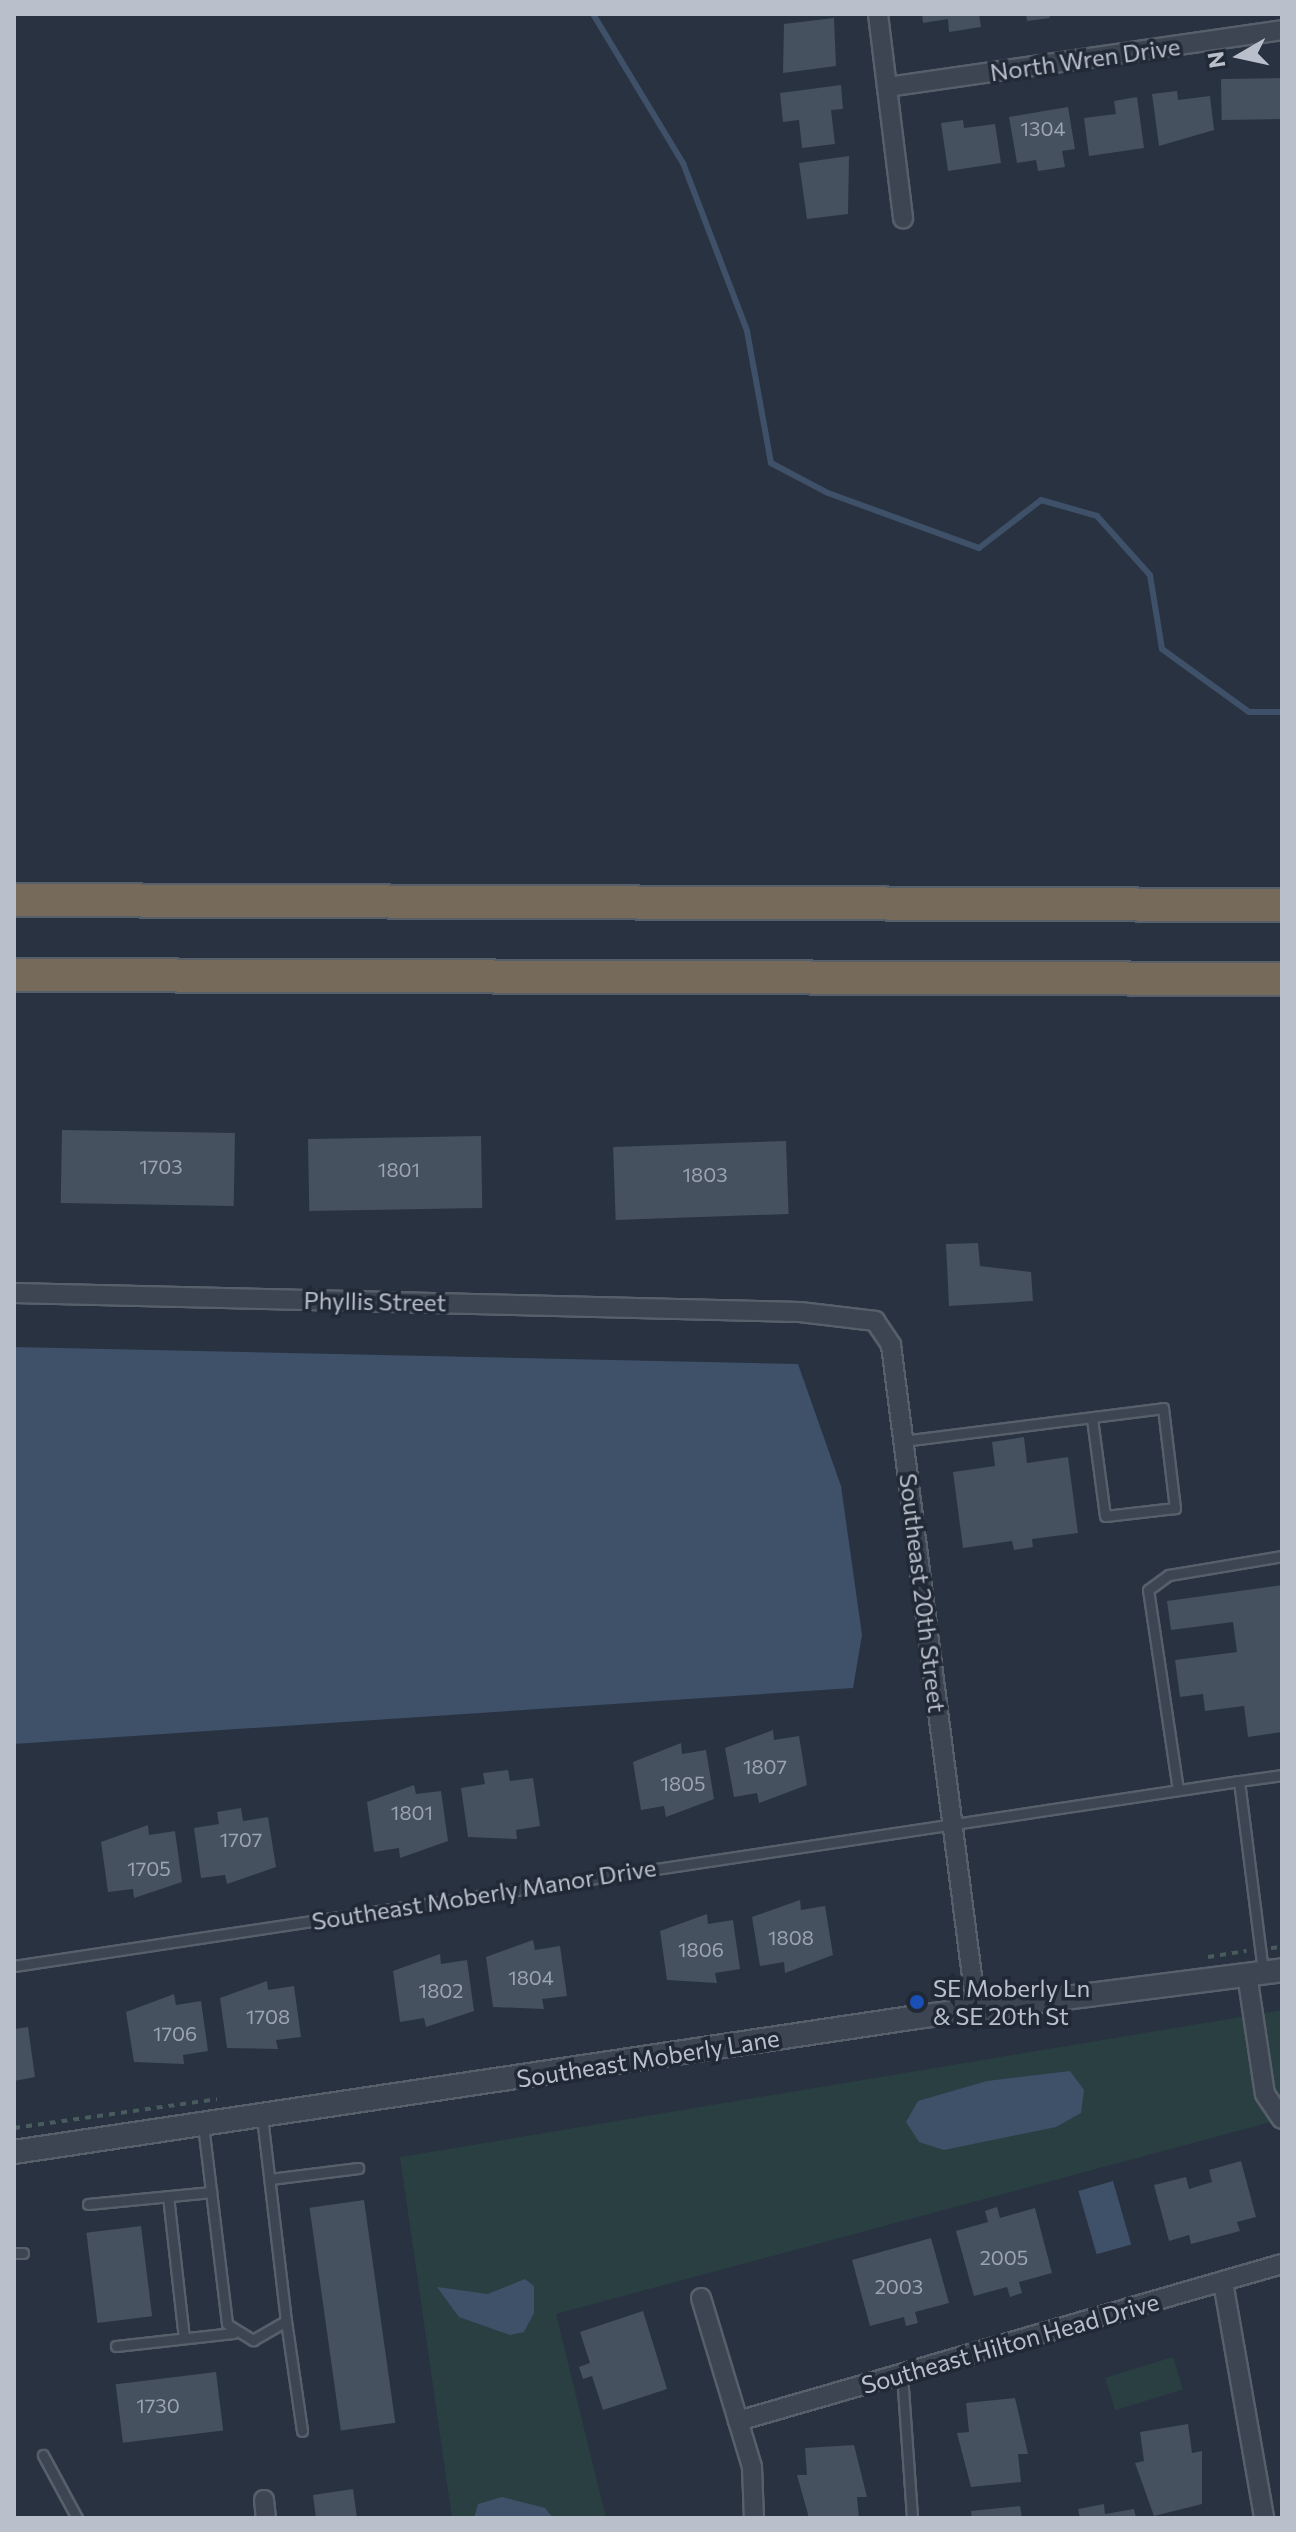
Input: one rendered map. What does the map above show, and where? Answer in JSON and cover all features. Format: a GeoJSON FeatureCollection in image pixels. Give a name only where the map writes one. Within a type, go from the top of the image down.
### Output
{"type":"FeatureCollection","features":[{"type":"Feature","properties":{"kind":"highway"},"geometry":{"type":"LineString","coordinates":[[14,900],[1282,905]]}},
{"type":"Feature","properties":{"kind":"highway"},"geometry":{"type":"LineString","coordinates":[[14,975],[1282,979]]}},
{"type":"Feature","properties":{"kind":"street"},"geometry":{"type":"LineString","coordinates":[[878,14],[903,218]]}},
{"type":"Feature","properties":{"kind":"street","name":"North Wren Drive"},"geometry":{"type":"LineString","coordinates":[[887,87],[1282,30]]}},
{"type":"Feature","properties":{"kind":"street","name":"Phyllis Street"},"geometry":{"type":"LineString","coordinates":[[14,1293],[735,1310]]}},
{"type":"Feature","properties":{"kind":"street","name":"Southeast 20th Street"},"geometry":{"type":"LineString","coordinates":[[735,1310],[875,1321],[891,1345],[976,2008]]}},
{"type":"Feature","properties":{"kind":"street"},"geometry":{"type":"LineString","coordinates":[[1269,1972],[1265,2094],[1282,2119]]}},
{"type":"Feature","properties":{"kind":"street","name":"Southeast Moberly Lane"},"geometry":{"type":"LineString","coordinates":[[14,2152],[976,2008],[1269,1972]]}},
{"type":"Feature","properties":{"kind":"street","name":"Southeast Hilton Head Drive"},"geometry":{"type":"LineString","coordinates":[[738,2421],[1282,2264]]}},
{"type":"Feature","properties":{"kind":"street"},"geometry":{"type":"LineString","coordinates":[[1223,2282],[1264,2518]]}},
{"type":"Feature","properties":{"kind":"street"},"geometry":{"type":"LineString","coordinates":[[701,2298],[752,2467],[754,2518]]}},
{"type":"Feature","properties":{"kind":"lane"},"geometry":{"type":"LineString","coordinates":[[903,1441],[1163,1408],[1175,1508],[1105,1516],[1092,1418]]}},
{"type":"Feature","properties":{"kind":"lane"},"geometry":{"type":"LineString","coordinates":[[1178,1790],[1148,1590],[1169,1575],[1282,1556]]}},
{"type":"Feature","properties":{"kind":"lane","name":"Southeast Moberly Manor Drive"},"geometry":{"type":"LineString","coordinates":[[14,1966],[1282,1775]]}},
{"type":"Feature","properties":{"kind":"lane"},"geometry":{"type":"LineString","coordinates":[[1239,1781],[1269,1972]]}},
{"type":"Feature","properties":{"kind":"lane"},"geometry":{"type":"LineString","coordinates":[[262,2117],[302,2431]]}},
{"type":"Feature","properties":{"kind":"lane"},"geometry":{"type":"LineString","coordinates":[[203,2125],[233,2333]]}},
{"type":"Feature","properties":{"kind":"lane"},"geometry":{"type":"LineString","coordinates":[[270,2179],[358,2168]]}},
{"type":"Feature","properties":{"kind":"lane"},"geometry":{"type":"LineString","coordinates":[[88,2204],[211,2192]]}},
{"type":"Feature","properties":{"kind":"lane"},"geometry":{"type":"LineString","coordinates":[[168,2196],[184,2338]]}},
{"type":"Feature","properties":{"kind":"lane"},"geometry":{"type":"LineString","coordinates":[[116,2346],[233,2333],[266,2338],[286,2321]]}},
{"type":"Feature","properties":{"kind":"lane"},"geometry":{"type":"LineString","coordinates":[[902,2374],[912,2518]]}},
{"type":"Feature","properties":{"kind":"lane"},"geometry":{"type":"LineString","coordinates":[[43,2455],[77,2518]]}},
{"type":"Feature","properties":{"kind":"green space"},"geometry":{"type":"Polygon","coordinates":[[[1282,2010],[1282,2119],[556,2314],[606,2518],[452,2518],[400,2157],[1282,2010]]]}},
{"type":"Feature","properties":{"kind":"green space"},"geometry":{"type":"Polygon","coordinates":[[[1173,2357],[1183,2390],[1115,2410],[1105,2378],[1173,2357]]]}},
{"type":"Feature","properties":{"kind":"water"},"geometry":{"type":"Polygon","coordinates":[[[14,1347],[798,1364],[841,1486],[862,1635],[853,1688],[14,1744],[14,1347]]]}},
{"type":"Feature","properties":{"kind":"water"},"geometry":{"type":"Polygon","coordinates":[[[1070,2071],[1084,2090],[1081,2113],[1056,2127],[944,2150],[919,2142],[906,2122],[918,2101],[987,2081],[1070,2071]]]}},
{"type":"Feature","properties":{"kind":"water"},"geometry":{"type":"Polygon","coordinates":[[[1113,2181],[1131,2244],[1097,2254],[1078,2191],[1113,2181]]]}},
{"type":"Feature","properties":{"kind":"water"},"geometry":{"type":"Polygon","coordinates":[[[525,2279],[534,2286],[534,2313],[524,2332],[510,2335],[459,2317],[437,2287],[488,2294],[525,2279]]]}},
{"type":"Feature","properties":{"kind":"water"},"geometry":{"type":"Polygon","coordinates":[[[502,2497],[545,2508],[553,2518],[474,2518],[478,2504],[502,2497]]]}},
{"type":"Feature","properties":{"kind":"building"},"geometry":{"type":"Polygon","coordinates":[[[922,14],[979,14],[981,27],[949,32],[948,19],[923,23],[922,14]]]}},
{"type":"Feature","properties":{"kind":"building"},"geometry":{"type":"Polygon","coordinates":[[[1026,14],[1049,14],[1050,18],[1027,21],[1026,14]]]}},
{"type":"Feature","properties":{"kind":"building"},"geometry":{"type":"Polygon","coordinates":[[[834,18],[836,66],[783,73],[784,24],[834,18]]]}},
{"type":"Feature","properties":{"kind":"building"},"geometry":{"type":"Polygon","coordinates":[[[1281,78],[1282,119],[1222,120],[1221,79],[1281,78]]]}},
{"type":"Feature","properties":{"kind":"building"},"geometry":{"type":"Polygon","coordinates":[[[841,85],[843,109],[831,110],[835,144],[802,148],[799,120],[783,122],[780,93],[841,85]]]}},
{"type":"Feature","properties":{"kind":"building"},"geometry":{"type":"Polygon","coordinates":[[[1177,91],[1178,100],[1210,96],[1214,130],[1159,146],[1152,94],[1177,91]]]}},
{"type":"Feature","properties":{"kind":"building"},"geometry":{"type":"Polygon","coordinates":[[[1137,97],[1144,148],[1089,156],[1084,118],[1116,114],[1114,101],[1137,97]]]}},
{"type":"Feature","properties":{"kind":"building"},"geometry":{"type":"Polygon","coordinates":[[[1068,107],[1075,149],[1062,151],[1065,167],[1038,171],[1036,160],[1017,163],[1009,117],[1068,107]]]}},
{"type":"Feature","properties":{"kind":"building"},"geometry":{"type":"Polygon","coordinates":[[[963,120],[964,128],[995,124],[1001,163],[948,171],[941,123],[963,120]]]}},
{"type":"Feature","properties":{"kind":"building"},"geometry":{"type":"Polygon","coordinates":[[[849,156],[848,214],[807,219],[799,163],[849,156]]]}},
{"type":"Feature","properties":{"kind":"building"},"geometry":{"type":"Polygon","coordinates":[[[62,1130],[235,1133],[234,1206],[61,1203],[62,1130]]]}},
{"type":"Feature","properties":{"kind":"building"},"geometry":{"type":"Polygon","coordinates":[[[481,1136],[482,1208],[309,1211],[308,1139],[481,1136]]]}},
{"type":"Feature","properties":{"kind":"building"},"geometry":{"type":"Polygon","coordinates":[[[786,1141],[789,1214],[616,1220],[613,1147],[786,1141]]]}},
{"type":"Feature","properties":{"kind":"building"},"geometry":{"type":"Polygon","coordinates":[[[978,1243],[980,1266],[1031,1272],[1033,1301],[949,1306],[946,1244],[978,1243]]]}},
{"type":"Feature","properties":{"kind":"building"},"geometry":{"type":"Polygon","coordinates":[[[1024,1437],[1027,1463],[1068,1457],[1078,1533],[1032,1539],[1033,1547],[1014,1550],[1012,1541],[963,1548],[953,1472],[995,1466],[992,1442],[1024,1437]]]}},
{"type":"Feature","properties":{"kind":"building"},"geometry":{"type":"Polygon","coordinates":[[[1282,1585],[1282,1732],[1248,1737],[1244,1706],[1205,1711],[1203,1694],[1180,1697],[1175,1660],[1237,1652],[1233,1622],[1171,1630],[1167,1601],[1282,1585]]]}},
{"type":"Feature","properties":{"kind":"building"},"geometry":{"type":"Polygon","coordinates":[[[773,1730],[774,1740],[799,1736],[807,1785],[759,1803],[757,1793],[734,1797],[725,1748],[773,1730]]]}},
{"type":"Feature","properties":{"kind":"building"},"geometry":{"type":"Polygon","coordinates":[[[681,1743],[682,1754],[706,1750],[714,1799],[666,1817],[664,1806],[641,1810],[633,1762],[681,1743]]]}},
{"type":"Feature","properties":{"kind":"building"},"geometry":{"type":"Polygon","coordinates":[[[508,1770],[510,1781],[533,1778],[540,1826],[516,1830],[517,1839],[468,1837],[461,1788],[485,1784],[483,1773],[508,1770]]]}},
{"type":"Feature","properties":{"kind":"building"},"geometry":{"type":"Polygon","coordinates":[[[414,1785],[416,1794],[441,1791],[448,1841],[400,1858],[399,1848],[374,1852],[367,1802],[414,1785]]]}},
{"type":"Feature","properties":{"kind":"building"},"geometry":{"type":"Polygon","coordinates":[[[241,1808],[243,1821],[268,1817],[276,1867],[227,1884],[225,1875],[201,1878],[194,1828],[219,1824],[217,1812],[241,1808]]]}},
{"type":"Feature","properties":{"kind":"building"},"geometry":{"type":"Polygon","coordinates":[[[148,1825],[149,1835],[175,1831],[182,1882],[134,1898],[133,1889],[108,1892],[101,1842],[148,1825]]]}},
{"type":"Feature","properties":{"kind":"building"},"geometry":{"type":"Polygon","coordinates":[[[800,1900],[801,1910],[825,1906],[833,1955],[785,1973],[784,1962],[760,1966],[752,1917],[800,1900]]]}},
{"type":"Feature","properties":{"kind":"building"},"geometry":{"type":"Polygon","coordinates":[[[707,1914],[708,1924],[733,1920],[740,1969],[715,1973],[717,1983],[667,1980],[660,1931],[707,1914]]]}},
{"type":"Feature","properties":{"kind":"building"},"geometry":{"type":"Polygon","coordinates":[[[533,1940],[535,1950],[560,1946],[567,1996],[542,1999],[544,2009],[493,2007],[486,1957],[533,1940]]]}},
{"type":"Feature","properties":{"kind":"building"},"geometry":{"type":"Polygon","coordinates":[[[440,1954],[441,1964],[467,1960],[474,2011],[426,2027],[424,2018],[400,2022],[393,1971],[440,1954]]]}},
{"type":"Feature","properties":{"kind":"building"},"geometry":{"type":"Polygon","coordinates":[[[267,1981],[268,1990],[294,1986],[301,2037],[276,2040],[278,2049],[227,2048],[220,1998],[267,1981]]]}},
{"type":"Feature","properties":{"kind":"building"},"geometry":{"type":"Polygon","coordinates":[[[174,1994],[176,2005],[201,2001],[208,2051],[183,2055],[184,2064],[134,2062],[126,2012],[174,1994]]]}},
{"type":"Feature","properties":{"kind":"building"},"geometry":{"type":"Polygon","coordinates":[[[28,2027],[35,2077],[14,2081],[14,2029],[28,2027]]]}},
{"type":"Feature","properties":{"kind":"building"},"geometry":{"type":"Polygon","coordinates":[[[1241,2161],[1256,2217],[1237,2222],[1240,2231],[1191,2244],[1189,2235],[1169,2241],[1154,2185],[1186,2177],[1189,2189],[1212,2182],[1209,2170],[1241,2161]]]}},
{"type":"Feature","properties":{"kind":"building"},"geometry":{"type":"Polygon","coordinates":[[[364,2200],[395,2423],[341,2430],[310,2208],[364,2200]]]}},
{"type":"Feature","properties":{"kind":"building"},"geometry":{"type":"Polygon","coordinates":[[[997,2207],[1000,2218],[1035,2208],[1052,2273],[1019,2282],[1022,2293],[1010,2297],[1007,2287],[974,2296],[956,2231],[988,2222],[985,2211],[997,2207]]]}},
{"type":"Feature","properties":{"kind":"building"},"geometry":{"type":"Polygon","coordinates":[[[141,2226],[152,2316],[98,2323],[86,2233],[141,2226]]]}},
{"type":"Feature","properties":{"kind":"building"},"geometry":{"type":"Polygon","coordinates":[[[931,2238],[949,2303],[915,2312],[918,2323],[906,2326],[904,2317],[870,2326],[852,2260],[931,2238]]]}},
{"type":"Feature","properties":{"kind":"building"},"geometry":{"type":"Polygon","coordinates":[[[643,2311],[667,2389],[603,2410],[592,2376],[583,2379],[579,2367],[590,2363],[580,2332],[643,2311]]]}},
{"type":"Feature","properties":{"kind":"building"},"geometry":{"type":"Polygon","coordinates":[[[216,2372],[223,2431],[123,2443],[116,2384],[216,2372]]]}},
{"type":"Feature","properties":{"kind":"building"},"geometry":{"type":"Polygon","coordinates":[[[1015,2398],[1028,2454],[1018,2454],[1021,2482],[971,2487],[957,2433],[969,2432],[966,2403],[1015,2398]]]}},
{"type":"Feature","properties":{"kind":"building"},"geometry":{"type":"Polygon","coordinates":[[[1188,2424],[1192,2453],[1202,2451],[1202,2504],[1154,2516],[1135,2463],[1144,2461],[1140,2432],[1188,2424]]]}},
{"type":"Feature","properties":{"kind":"building"},"geometry":{"type":"Polygon","coordinates":[[[854,2445],[867,2497],[857,2497],[859,2518],[809,2518],[797,2475],[807,2475],[805,2448],[854,2445]]]}},
{"type":"Feature","properties":{"kind":"building"},"geometry":{"type":"Polygon","coordinates":[[[353,2489],[357,2518],[316,2518],[313,2495],[353,2489]]]}},
{"type":"Feature","properties":{"kind":"building"},"geometry":{"type":"Polygon","coordinates":[[[1104,2504],[1105,2514],[1134,2509],[1136,2518],[1080,2518],[1078,2509],[1104,2504]]]}},
{"type":"Feature","properties":{"kind":"building"},"geometry":{"type":"Polygon","coordinates":[[[1020,2506],[1022,2518],[972,2518],[971,2511],[1020,2506]]]}},
{"type":"Feature","properties":{"kind":"waterway"},"geometry":{"type":"LineString","coordinates":[[593,14],[683,163],[747,331],[771,463],[828,493],[979,548],[1041,500],[1097,516],[1150,575],[1162,649],[1249,712],[1282,712]]}},
{"type":"Feature","properties":{"kind":"place","name":"SE Moberly Ln & SE 20th St"},"geometry":{"type":"Point","coordinates":[917,2002]}}]}
